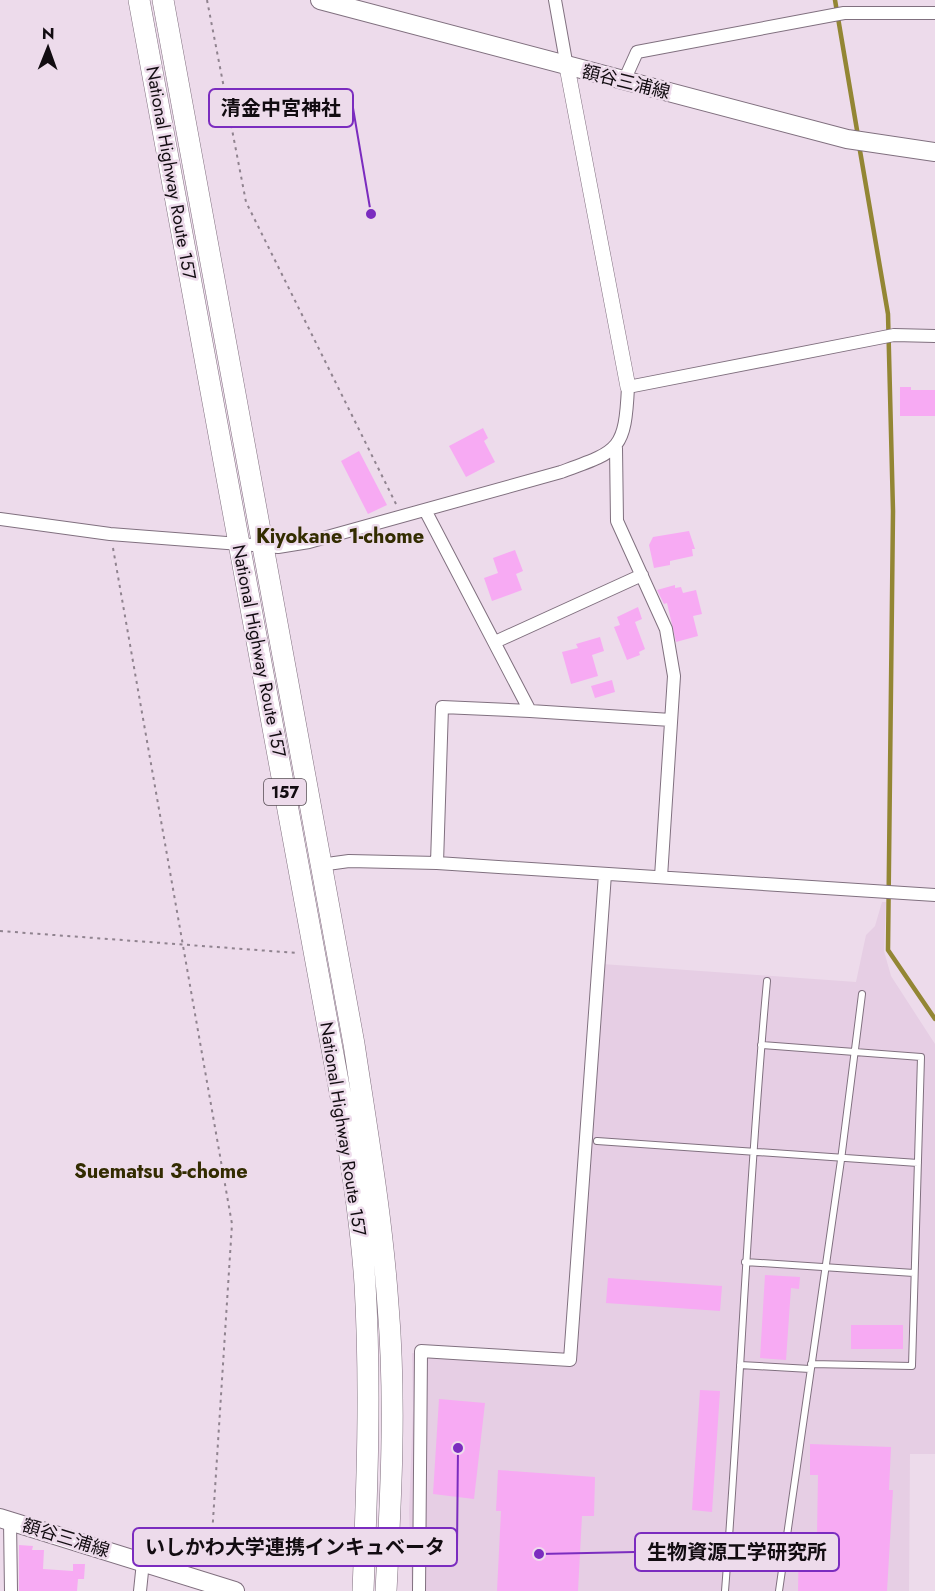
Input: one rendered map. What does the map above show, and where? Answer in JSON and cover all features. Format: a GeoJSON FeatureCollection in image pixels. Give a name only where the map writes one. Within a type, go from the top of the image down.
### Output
{"type":"FeatureCollection","features":[{"type":"Feature","properties":{"kind":"highway","name":"National Highway Route 157"},"geometry":{"type":"LineString","coordinates":[[139,0],[343,1114],[365,1284],[369,1454],[363,1591]]}},
{"type":"Feature","properties":{"kind":"highway","name":"National Highway Route 157"},"geometry":{"type":"LineString","coordinates":[[163,0],[354,1044],[380,1225],[388,1306],[393,1445],[386,1591]]}},
{"type":"Feature","properties":{"kind":"main road","name":"額谷三浦線"},"geometry":{"type":"LineString","coordinates":[[320,0],[847,139],[935,153]]}},
{"type":"Feature","properties":{"kind":"main road","name":"額谷三浦線"},"geometry":{"type":"LineString","coordinates":[[5,1519],[143,1562],[209,1587],[235,1591]]}},
{"type":"Feature","properties":{"kind":"street"},"geometry":{"type":"LineString","coordinates":[[555,0],[628,387],[627,421],[616,448],[617,521],[666,628],[674,676],[661,877]]}},
{"type":"Feature","properties":{"kind":"street"},"geometry":{"type":"LineString","coordinates":[[624,81],[637,52],[844,13],[935,13]]}},
{"type":"Feature","properties":{"kind":"street"},"geometry":{"type":"LineString","coordinates":[[628,387],[894,334],[935,336]]}},
{"type":"Feature","properties":{"kind":"street"},"geometry":{"type":"LineString","coordinates":[[0,519],[110,534],[239,543],[263,547],[309,542],[561,472],[597,459],[616,448]]}},
{"type":"Feature","properties":{"kind":"street"},"geometry":{"type":"LineString","coordinates":[[425,510],[530,711]]}},
{"type":"Feature","properties":{"kind":"street"},"geometry":{"type":"LineString","coordinates":[[495,642],[642,574]]}},
{"type":"Feature","properties":{"kind":"street"},"geometry":{"type":"LineString","coordinates":[[437,863],[442,707],[671,720]]}},
{"type":"Feature","properties":{"kind":"street"},"geometry":{"type":"LineString","coordinates":[[320,865],[349,861],[437,863],[935,895]]}},
{"type":"Feature","properties":{"kind":"street"},"geometry":{"type":"LineString","coordinates":[[419,1591],[421,1351],[570,1360],[605,874]]}},
{"type":"Feature","properties":{"kind":"street"},"geometry":{"type":"LineString","coordinates":[[5,1519],[11,1591]]}},
{"type":"Feature","properties":{"kind":"street"},"geometry":{"type":"LineString","coordinates":[[140,1591],[143,1562]]}},
{"type":"Feature","properties":{"kind":"lane"},"geometry":{"type":"LineString","coordinates":[[725,1591],[745,1262],[767,981]]}},
{"type":"Feature","properties":{"kind":"lane"},"geometry":{"type":"LineString","coordinates":[[779,1591],[841,1160],[862,994]]}},
{"type":"Feature","properties":{"kind":"lane"},"geometry":{"type":"LineString","coordinates":[[740,1365],[912,1366],[921,1057],[761,1045]]}},
{"type":"Feature","properties":{"kind":"lane"},"geometry":{"type":"LineString","coordinates":[[597,1141],[841,1160],[918,1163]]}},
{"type":"Feature","properties":{"kind":"lane"},"geometry":{"type":"LineString","coordinates":[[745,1262],[914,1273]]}},
{"type":"Feature","properties":{"kind":"path"},"geometry":{"type":"LineString","coordinates":[[207,0],[246,202],[401,516]]}},
{"type":"Feature","properties":{"kind":"path"},"geometry":{"type":"LineString","coordinates":[[110,534],[232,1224],[209,1587]]}},
{"type":"Feature","properties":{"kind":"path"},"geometry":{"type":"LineString","coordinates":[[0,931],[315,954]]}},
{"type":"Feature","properties":{"kind":"shaded area"},"geometry":{"type":"Polygon","coordinates":[[[882,902],[886,902],[884,951],[891,976],[935,1044],[935,1454],[910,1454],[909,1591],[412,1591],[409,1512],[413,1409],[412,1353],[566,1367],[574,1360],[602,964],[856,982],[866,935],[875,926],[882,902]]]}},
{"type":"Feature","properties":{"kind":"building"},"geometry":{"type":"Polygon","coordinates":[[[900,387],[911,387],[911,390],[935,390],[935,416],[900,416],[900,387]]]}},
{"type":"Feature","properties":{"kind":"building"},"geometry":{"type":"Polygon","coordinates":[[[483,428],[488,438],[484,441],[495,462],[466,477],[449,446],[483,428]]]}},
{"type":"Feature","properties":{"kind":"building"},"geometry":{"type":"Polygon","coordinates":[[[359,451],[387,505],[368,514],[341,461],[359,451]]]}},
{"type":"Feature","properties":{"kind":"building"},"geometry":{"type":"Polygon","coordinates":[[[689,531],[695,549],[692,549],[693,556],[670,561],[670,565],[654,568],[649,545],[653,537],[689,531]]]}},
{"type":"Feature","properties":{"kind":"building"},"geometry":{"type":"Polygon","coordinates":[[[515,550],[523,571],[516,574],[522,590],[492,601],[484,578],[498,573],[493,558],[515,550]]]}},
{"type":"Feature","properties":{"kind":"building"},"geometry":{"type":"Polygon","coordinates":[[[675,585],[675,588],[681,587],[683,593],[696,590],[702,614],[693,616],[698,636],[676,642],[667,603],[664,604],[657,590],[675,585]]]}},
{"type":"Feature","properties":{"kind":"building"},"geometry":{"type":"Polygon","coordinates":[[[638,607],[642,619],[635,622],[645,649],[639,652],[640,655],[627,660],[614,627],[620,625],[617,617],[638,607]]]}},
{"type":"Feature","properties":{"kind":"building"},"geometry":{"type":"Polygon","coordinates":[[[600,637],[604,651],[592,655],[598,676],[571,684],[562,652],[578,648],[576,644],[600,637]]]}},
{"type":"Feature","properties":{"kind":"building"},"geometry":{"type":"Polygon","coordinates":[[[612,680],[615,692],[595,698],[591,686],[612,680]]]}},
{"type":"Feature","properties":{"kind":"building"},"geometry":{"type":"Polygon","coordinates":[[[765,1275],[800,1277],[799,1289],[791,1288],[786,1360],[760,1358],[765,1275]]]}},
{"type":"Feature","properties":{"kind":"building"},"geometry":{"type":"Polygon","coordinates":[[[608,1278],[722,1286],[720,1311],[606,1303],[608,1278]]]}},
{"type":"Feature","properties":{"kind":"building"},"geometry":{"type":"Polygon","coordinates":[[[851,1325],[903,1325],[903,1349],[851,1349],[851,1325]]]}},
{"type":"Feature","properties":{"kind":"building"},"geometry":{"type":"Polygon","coordinates":[[[700,1390],[720,1391],[712,1512],[692,1510],[700,1390]]]}},
{"type":"Feature","properties":{"kind":"building"},"geometry":{"type":"Polygon","coordinates":[[[439,1399],[485,1403],[474,1499],[433,1494],[439,1399]]]}},
{"type":"Feature","properties":{"kind":"building"},"geometry":{"type":"Polygon","coordinates":[[[810,1444],[891,1447],[889,1490],[893,1490],[887,1591],[798,1591],[799,1534],[817,1534],[818,1475],[810,1475],[810,1444]]]}},
{"type":"Feature","properties":{"kind":"building"},"geometry":{"type":"Polygon","coordinates":[[[498,1470],[595,1477],[594,1516],[582,1516],[578,1591],[497,1591],[501,1511],[496,1511],[498,1470]]]}},
{"type":"Feature","properties":{"kind":"building"},"geometry":{"type":"Polygon","coordinates":[[[19,1545],[33,1546],[32,1550],[44,1550],[43,1569],[73,1571],[73,1564],[85,1564],[84,1579],[78,1579],[77,1591],[19,1591],[19,1545]]]}},
{"type":"Feature","properties":{"kind":"waterway"},"geometry":{"type":"LineString","coordinates":[[835,0],[858,136]]}},
{"type":"Feature","properties":{"kind":"waterway"},"geometry":{"type":"LineString","coordinates":[[859,145],[888,314],[893,511],[888,950],[935,1019]]}},
{"type":"Feature","properties":{"kind":"place","name":"清金中宮神社"},"geometry":{"type":"Point","coordinates":[371,214]}},
{"type":"Feature","properties":{"kind":"place","name":"いしかわ大学連携インキュベータ"},"geometry":{"type":"Point","coordinates":[458,1448]}},
{"type":"Feature","properties":{"kind":"place","name":"生物資源工学研究所"},"geometry":{"type":"Point","coordinates":[539,1554]}},
{"type":"Feature","properties":{"kind":"district","name":"Kiyokane 1-chome"},"geometry":{"type":"Point","coordinates":[340,536]}},
{"type":"Feature","properties":{"kind":"district","name":"Suematsu 3-chome"},"geometry":{"type":"Point","coordinates":[161,1171]}}]}
